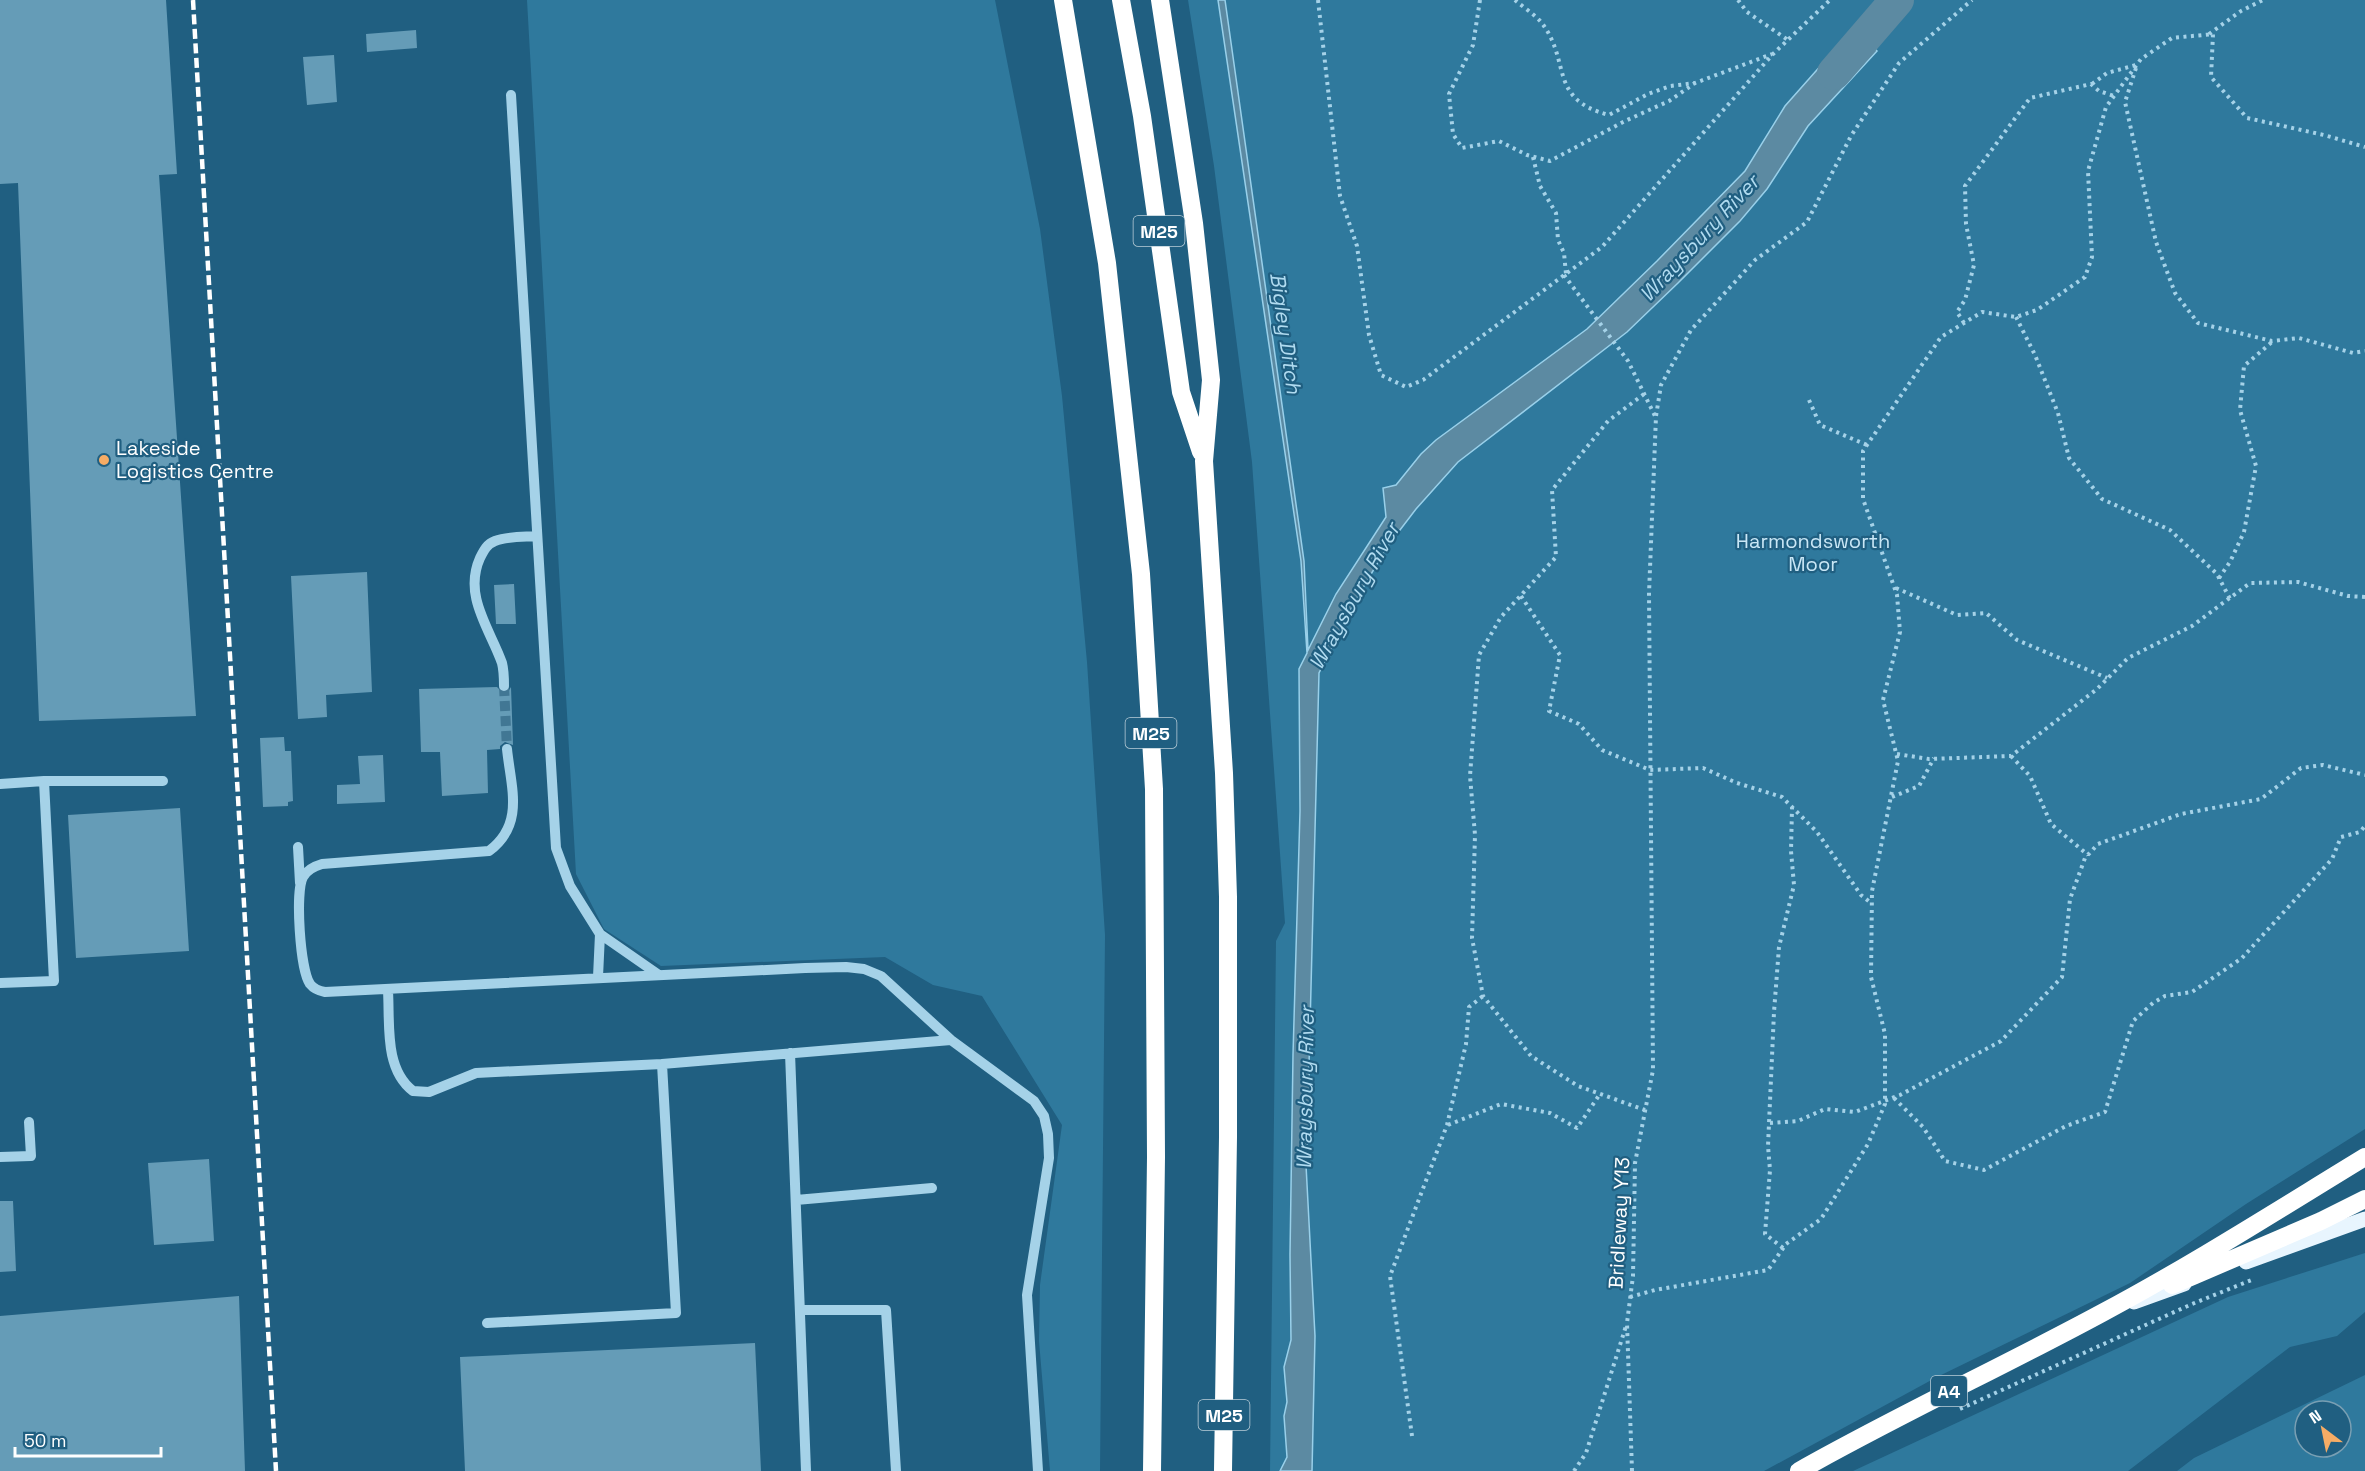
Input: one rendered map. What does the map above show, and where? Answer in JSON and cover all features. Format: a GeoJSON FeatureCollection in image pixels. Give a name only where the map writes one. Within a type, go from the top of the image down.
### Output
{"type":"FeatureCollection","features":[{"type":"Feature","properties":{"kind":"highway","name":"M25"},"geometry":{"type":"LineString","coordinates":[[1063,0],[1107,262],[1141,574],[1155,789],[1156,1157],[1152,1471]]}},
{"type":"Feature","properties":{"kind":"highway","name":"M25"},"geometry":{"type":"LineString","coordinates":[[1121,0],[1142,116],[1181,392],[1204,461],[1224,773],[1228,897],[1228,1137],[1223,1471]]}},
{"type":"Feature","properties":{"kind":"highway"},"geometry":{"type":"LineString","coordinates":[[1160,0],[1194,223],[1211,380],[1204,461]]}},
{"type":"Feature","properties":{"kind":"highway","name":"A4"},"geometry":{"type":"LineString","coordinates":[[1799,1471],[1864,1435],[2101,1314],[2164,1279],[2365,1157]]}},
{"type":"Feature","properties":{"kind":"highway","name":"A4"},"geometry":{"type":"LineString","coordinates":[[2101,1314],[2260,1248],[2365,1199]]}},
{"type":"Feature","properties":{"kind":"main road"},"geometry":{"type":"LineString","coordinates":[[2101,1314],[2365,1219]]}},
{"type":"Feature","properties":{"kind":"street"},"geometry":{"type":"LineString","coordinates":[[511,95],[556,848],[570,886],[600,934],[659,975]]}},
{"type":"Feature","properties":{"kind":"street"},"geometry":{"type":"LineString","coordinates":[[504,686],[503,667],[485,628],[476,600],[476,570],[483,553],[491,543],[503,539],[537,536]]}},
{"type":"Feature","properties":{"kind":"street"},"geometry":{"type":"LineString","coordinates":[[300,886],[308,872],[322,864],[489,851],[505,835],[512,819],[507,749]]}},
{"type":"Feature","properties":{"kind":"street"},"geometry":{"type":"LineString","coordinates":[[0,983],[54,981],[44,781]]}},
{"type":"Feature","properties":{"kind":"street"},"geometry":{"type":"LineString","coordinates":[[0,784],[44,781],[163,781]]}},
{"type":"Feature","properties":{"kind":"street"},"geometry":{"type":"LineString","coordinates":[[298,847],[300,939],[309,983],[317,990],[326,993],[388,991],[598,977],[805,968],[864,969],[882,976],[951,1040],[1034,1101],[1044,1116],[1048,1134],[1049,1158],[1028,1295],[1038,1471]]}},
{"type":"Feature","properties":{"kind":"street"},"geometry":{"type":"LineString","coordinates":[[598,977],[600,934]]}},
{"type":"Feature","properties":{"kind":"street"},"geometry":{"type":"LineString","coordinates":[[388,991],[393,1061],[399,1077],[413,1091],[429,1092],[476,1072],[662,1064],[951,1040]]}},
{"type":"Feature","properties":{"kind":"street"},"geometry":{"type":"LineString","coordinates":[[790,1053],[806,1471]]}},
{"type":"Feature","properties":{"kind":"street"},"geometry":{"type":"LineString","coordinates":[[487,1323],[676,1313],[662,1064]]}},
{"type":"Feature","properties":{"kind":"street"},"geometry":{"type":"LineString","coordinates":[[0,1157],[30,1156],[29,1122]]}},
{"type":"Feature","properties":{"kind":"street"},"geometry":{"type":"LineString","coordinates":[[796,1200],[932,1188]]}},
{"type":"Feature","properties":{"kind":"street"},"geometry":{"type":"LineString","coordinates":[[800,1310],[886,1310],[896,1471]]}},
{"type":"Feature","properties":{"kind":"path"},"geometry":{"type":"LineString","coordinates":[[1318,0],[1340,196],[1358,246],[1369,335],[1381,375],[1406,387],[1424,380],[1602,247],[1773,54],[1830,0]]}},
{"type":"Feature","properties":{"kind":"path"},"geometry":{"type":"LineString","coordinates":[[1480,0],[1473,45],[1449,94],[1453,134],[1462,148],[1498,141],[1533,157],[1550,161],[1625,121],[1669,101],[1695,83]]}},
{"type":"Feature","properties":{"kind":"path"},"geometry":{"type":"LineString","coordinates":[[1515,0],[1541,22],[1554,45],[1572,98],[1592,110],[1609,115],[1648,94],[1670,86],[1695,83],[1773,54]]}},
{"type":"Feature","properties":{"kind":"path"},"geometry":{"type":"LineString","coordinates":[[1738,0],[1747,12],[1788,40]]}},
{"type":"Feature","properties":{"kind":"path","name":"Bridleway Y13"},"geometry":{"type":"LineString","coordinates":[[1632,1471],[1627,1323],[1633,1276],[1635,1163],[1653,1070],[1649,594],[1656,416],[1661,385],[1691,330],[1755,260],[1807,222],[1851,136],[1899,63],[1972,0]]}},
{"type":"Feature","properties":{"kind":"path"},"geometry":{"type":"LineString","coordinates":[[2208,35],[2241,11],[2263,0]]}},
{"type":"Feature","properties":{"kind":"path"},"geometry":{"type":"LineString","coordinates":[[1630,1297],[1655,1290],[1768,1270],[1784,1248],[1821,1219],[1868,1144],[1885,1101],[1886,1034],[1871,977],[1871,904],[1898,761],[1883,700],[1900,632],[1898,595],[1863,499],[1863,451],[1941,337],[1982,312],[2016,317],[2037,310],[2085,277],[2092,257],[2088,171],[2106,107],[2141,59],[2172,38],[2213,34],[2211,77],[2247,118],[2324,135],[2365,147]]}},
{"type":"Feature","properties":{"kind":"path"},"geometry":{"type":"LineString","coordinates":[[1964,323],[1957,312],[1965,300],[1974,265],[1966,224],[1965,186],[2030,98],[2091,84],[2107,73],[2137,64]]}},
{"type":"Feature","properties":{"kind":"path"},"geometry":{"type":"LineString","coordinates":[[2137,64],[2125,102],[2156,242],[2175,292],[2198,323],[2272,341],[2299,339],[2354,353],[2365,351]]}},
{"type":"Feature","properties":{"kind":"path"},"geometry":{"type":"LineString","coordinates":[[2091,84],[2099,92],[2114,96]]}},
{"type":"Feature","properties":{"kind":"path"},"geometry":{"type":"LineString","coordinates":[[1533,157],[1540,186],[1556,213],[1558,240],[1564,253],[1565,274],[1628,361],[1656,416]]}},
{"type":"Feature","properties":{"kind":"path"},"geometry":{"type":"LineString","coordinates":[[2016,317],[2035,355],[2058,413],[2069,458],[2103,499],[2170,530],[2219,578],[2230,599]]}},
{"type":"Feature","properties":{"kind":"path"},"geometry":{"type":"LineString","coordinates":[[2219,578],[2230,562],[2244,532],[2256,466],[2240,410],[2244,366],[2272,341]]}},
{"type":"Feature","properties":{"kind":"path"},"geometry":{"type":"LineString","coordinates":[[1644,394],[1608,420],[1552,490],[1556,556],[1502,618],[1479,655],[1470,776],[1475,835],[1472,938],[1483,996],[1531,1056],[1578,1086],[1645,1110]]}},
{"type":"Feature","properties":{"kind":"path"},"geometry":{"type":"LineString","coordinates":[[1809,400],[1820,425],[1867,445]]}},
{"type":"Feature","properties":{"kind":"path"},"geometry":{"type":"LineString","coordinates":[[1897,754],[1934,758],[2011,756],[2107,678],[2128,658],[2192,626],[2250,583],[2298,582],[2348,596],[2365,597]]}},
{"type":"Feature","properties":{"kind":"path"},"geometry":{"type":"LineString","coordinates":[[1895,588],[1957,615],[1986,613],[2017,640],[2107,678]]}},
{"type":"Feature","properties":{"kind":"path"},"geometry":{"type":"LineString","coordinates":[[1521,596],[1560,655],[1549,711],[1579,724],[1602,750],[1650,770],[1703,768],[1737,783],[1782,797],[1816,832],[1871,904]]}},
{"type":"Feature","properties":{"kind":"path"},"geometry":{"type":"LineString","coordinates":[[2011,756],[2030,776],[2051,824],[2088,855]]}},
{"type":"Feature","properties":{"kind":"path"},"geometry":{"type":"LineString","coordinates":[[1891,797],[1919,786],[1934,758]]}},
{"type":"Feature","properties":{"kind":"path"},"geometry":{"type":"LineString","coordinates":[[1770,1123],[1798,1121],[1825,1109],[1855,1112],[1894,1098],[2001,1041],[2062,977],[2070,899],[2088,855],[2098,844],[2181,814],[2261,799],[2301,768],[2323,765],[2365,775]]}},
{"type":"Feature","properties":{"kind":"path"},"geometry":{"type":"LineString","coordinates":[[1784,1248],[1765,1234],[1770,1170],[1768,1146],[1779,947],[1794,885],[1791,851],[1792,808]]}},
{"type":"Feature","properties":{"kind":"path"},"geometry":{"type":"LineString","coordinates":[[1894,1098],[1923,1127],[1945,1161],[1984,1170],[2066,1126],[2106,1112],[2133,1021],[2165,996],[2192,992],[2242,958],[2332,859],[2341,837],[2360,832],[2365,826]]}},
{"type":"Feature","properties":{"kind":"path"},"geometry":{"type":"LineString","coordinates":[[1412,1436],[1390,1276],[1447,1125],[1466,1044],[1468,1007],[1483,996]]}},
{"type":"Feature","properties":{"kind":"path"},"geometry":{"type":"LineString","coordinates":[[1447,1125],[1501,1104],[1550,1113],[1577,1128],[1600,1094]]}},
{"type":"Feature","properties":{"kind":"path"},"geometry":{"type":"LineString","coordinates":[[1952,1413],[2192,1304],[2263,1276]]}},
{"type":"Feature","properties":{"kind":"path"},"geometry":{"type":"LineString","coordinates":[[1574,1471],[1586,1453],[1627,1323]]}},
{"type":"Feature","properties":{"kind":"green space"},"geometry":{"type":"Polygon","coordinates":[[[527,0],[995,0],[1040,229],[1062,396],[1087,662],[1105,935],[1100,1471],[1050,1471],[1039,1341],[1040,1285],[1062,1125],[982,996],[933,985],[885,957],[661,966],[604,929],[576,874],[527,0]]]}},
{"type":"Feature","properties":{"kind":"green space","name":"Harmondsworth Moor"},"geometry":{"type":"Polygon","coordinates":[[[1188,0],[2365,0],[2365,1129],[2246,1204],[2130,1283],[1937,1377],[1764,1471],[1270,1471],[1276,941],[1285,923],[1252,462],[1214,166],[1188,0]]]}},
{"type":"Feature","properties":{"kind":"green space"},"geometry":{"type":"Polygon","coordinates":[[[2365,1253],[2365,1312],[2337,1336],[2290,1347],[2128,1471],[1853,1471],[2228,1297],[2365,1253]]]}},
{"type":"Feature","properties":{"kind":"green space"},"geometry":{"type":"Polygon","coordinates":[[[2365,1375],[2365,1471],[2177,1471],[2194,1458],[2293,1410],[2293,1459],[2353,1459],[2353,1399],[2316,1399],[2365,1375]]]}},
{"type":"Feature","properties":{"kind":"water"},"geometry":{"type":"Polygon","coordinates":[[[1218,0],[1225,0],[1304,561],[1308,650],[1336,594],[1386,517],[1383,488],[1396,485],[1421,454],[1436,440],[1587,329],[1657,261],[1745,171],[1785,106],[1854,28],[1877,51],[1808,126],[1767,189],[1740,221],[1678,283],[1627,332],[1458,462],[1416,509],[1387,547],[1354,603],[1319,673],[1309,1066],[1310,1107],[1306,1165],[1315,1336],[1312,1471],[1280,1471],[1287,1457],[1284,1416],[1287,1402],[1284,1367],[1291,1340],[1293,1055],[1300,811],[1299,669],[1307,653],[1301,561],[1218,0]]]}},
{"type":"Feature","properties":{"kind":"building","name":"Lakeside Logistics Centre"},"geometry":{"type":"Polygon","coordinates":[[[0,0],[166,0],[177,174],[159,175],[196,716],[39,721],[18,183],[0,184],[0,0]]]}},
{"type":"Feature","properties":{"kind":"building"},"geometry":{"type":"Polygon","coordinates":[[[416,30],[417,48],[367,52],[366,34],[416,30]]]}},
{"type":"Feature","properties":{"kind":"building"},"geometry":{"type":"Polygon","coordinates":[[[334,55],[337,102],[307,105],[303,57],[334,55]]]}},
{"type":"Feature","properties":{"kind":"building"},"geometry":{"type":"Polygon","coordinates":[[[367,572],[372,692],[326,695],[327,717],[298,719],[291,576],[367,572]]]}},
{"type":"Feature","properties":{"kind":"building"},"geometry":{"type":"Polygon","coordinates":[[[514,584],[516,624],[496,624],[494,585],[514,584]]]}},
{"type":"Feature","properties":{"kind":"building"},"geometry":{"type":"Polygon","coordinates":[[[497,687],[503,693],[508,692],[511,687],[513,745],[505,742],[500,749],[487,750],[488,793],[442,796],[440,752],[421,752],[419,689],[497,687]]]}},
{"type":"Feature","properties":{"kind":"building"},"geometry":{"type":"Polygon","coordinates":[[[284,737],[285,751],[291,751],[293,801],[288,802],[288,806],[263,807],[260,738],[284,737]]]}},
{"type":"Feature","properties":{"kind":"building"},"geometry":{"type":"Polygon","coordinates":[[[383,755],[385,802],[337,804],[337,785],[360,784],[358,756],[383,755]]]}},
{"type":"Feature","properties":{"kind":"building"},"geometry":{"type":"Polygon","coordinates":[[[180,808],[189,951],[76,958],[68,815],[180,808]]]}},
{"type":"Feature","properties":{"kind":"building"},"geometry":{"type":"Polygon","coordinates":[[[209,1159],[214,1241],[154,1245],[148,1163],[209,1159]]]}},
{"type":"Feature","properties":{"kind":"building"},"geometry":{"type":"Polygon","coordinates":[[[0,1201],[13,1201],[16,1271],[0,1272],[0,1201]]]}},
{"type":"Feature","properties":{"kind":"building"},"geometry":{"type":"Polygon","coordinates":[[[239,1296],[245,1471],[0,1471],[0,1316],[239,1296]]]}},
{"type":"Feature","properties":{"kind":"building"},"geometry":{"type":"Polygon","coordinates":[[[755,1343],[761,1471],[465,1471],[460,1357],[755,1343]]]}},
{"type":"Feature","properties":{"kind":"waterway","name":"Wraysbury River"},"geometry":{"type":"LineString","coordinates":[[1834,73],[1897,0]]}},
{"type":"Feature","properties":{"kind":"tunnel"},"geometry":{"type":"LineString","coordinates":[[504,686],[507,749]]}},
{"type":"Feature","properties":{"kind":"railway"},"geometry":{"type":"LineString","coordinates":[[193,0],[276,1471]]}},
{"type":"Feature","properties":{"kind":"place","name":"Lakeside Logistics Centre"},"geometry":{"type":"Point","coordinates":[104,460]}},
{"type":"Feature","properties":{"kind":"water label","name":"Bigley Ditch"},"geometry":{"type":"Point","coordinates":[1286,333]}}]}
